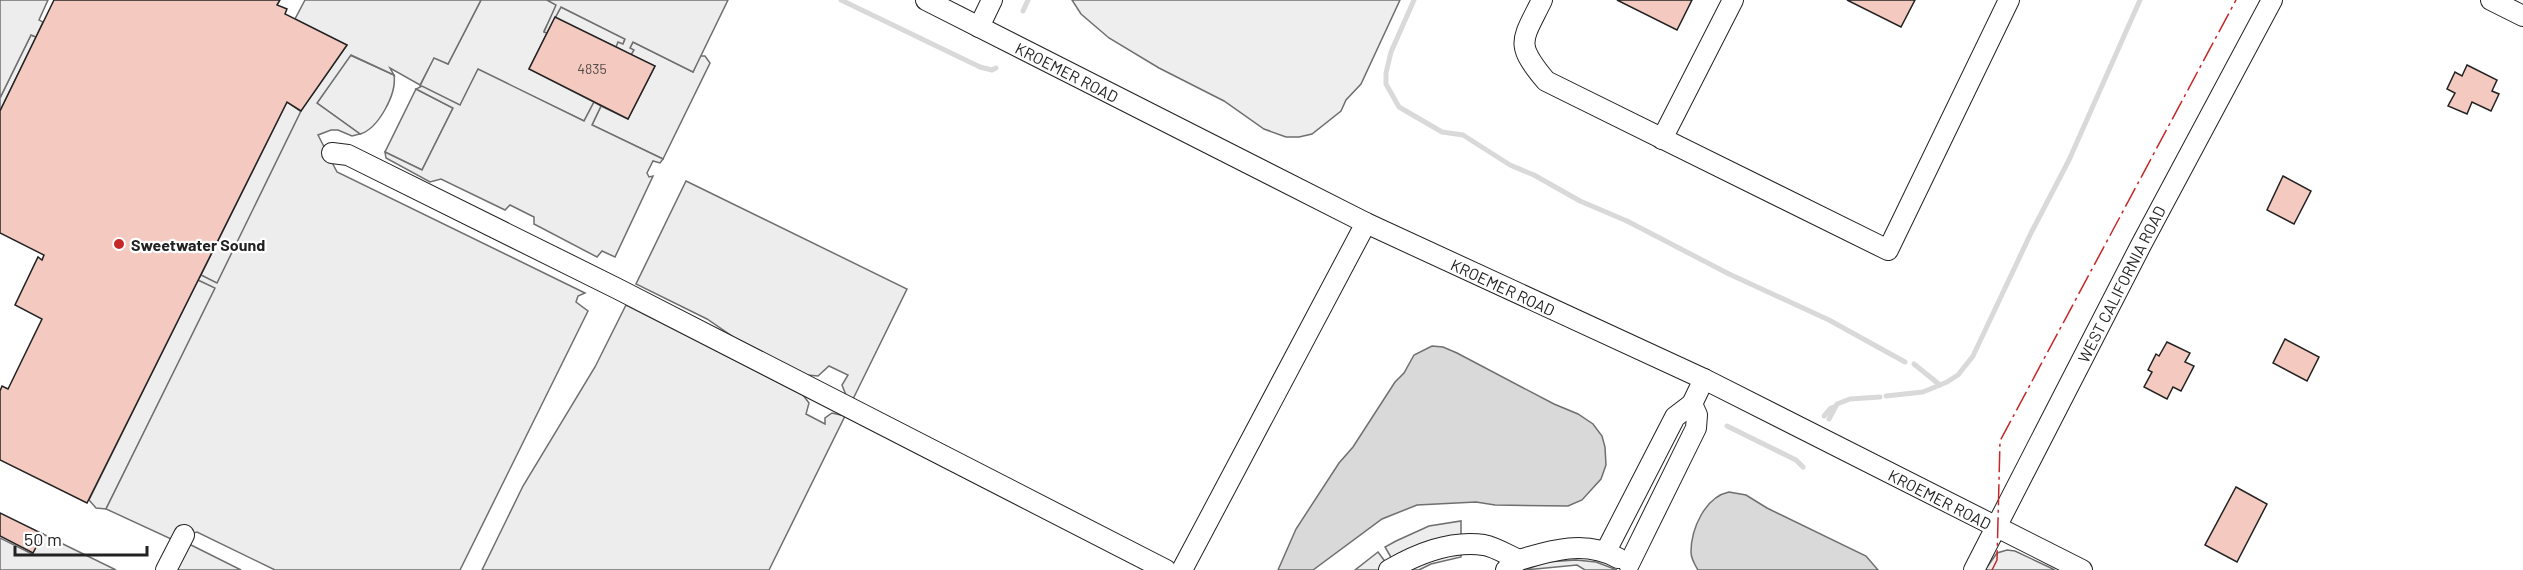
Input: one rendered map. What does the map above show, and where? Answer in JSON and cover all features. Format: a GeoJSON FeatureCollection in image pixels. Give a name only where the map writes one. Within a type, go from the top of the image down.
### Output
{"type":"FeatureCollection","features":[{"type":"Feature","properties":{"kind":"street","name":"KROEMER ROAD"},"geometry":{"type":"LineString","coordinates":[[926,0],[1366,223],[1704,379],[2082,570]]}},
{"type":"Feature","properties":{"kind":"street"},"geometry":{"type":"LineString","coordinates":[[979,27],[992,0]]}},
{"type":"Feature","properties":{"kind":"street"},"geometry":{"type":"LineString","coordinates":[[1542,0],[1523,40],[1528,60],[1546,81],[1888,250],[2009,0]]}},
{"type":"Feature","properties":{"kind":"street"},"geometry":{"type":"LineString","coordinates":[[1662,139],[1733,0]]}},
{"type":"Feature","properties":{"kind":"street","name":"WEST CALIFORNIA ROAD"},"geometry":{"type":"LineString","coordinates":[[1974,570],[2141,244],[2272,0]]}},
{"type":"Feature","properties":{"kind":"street"},"geometry":{"type":"LineString","coordinates":[[2491,0],[2523,16]]}},
{"type":"Feature","properties":{"kind":"street"},"geometry":{"type":"LineString","coordinates":[[332,153],[348,154],[618,289],[1166,570]]}},
{"type":"Feature","properties":{"kind":"street"},"geometry":{"type":"LineString","coordinates":[[1182,570],[1366,223]]}},
{"type":"Feature","properties":{"kind":"street"},"geometry":{"type":"LineString","coordinates":[[1606,551],[1675,417],[1692,404],[1704,379]]}},
{"type":"Feature","properties":{"kind":"street"},"geometry":{"type":"LineString","coordinates":[[1389,570],[1415,555],[1456,545],[1485,545],[1513,565],[1553,550],[1578,548],[1606,551],[1632,567],[1696,428],[1698,415],[1692,404]]}},
{"type":"Feature","properties":{"kind":"street"},"geometry":{"type":"LineString","coordinates":[[166,570],[184,535]]}},
{"type":"Feature","properties":{"kind":"shaded area"},"geometry":{"type":"Polygon","coordinates":[[[0,0],[48,0],[39,20],[43,22],[36,37],[31,35],[0,98],[0,0]]]}},
{"type":"Feature","properties":{"kind":"shaded area"},"geometry":{"type":"Polygon","coordinates":[[[305,0],[481,0],[448,64],[434,58],[420,85],[390,68],[394,75],[351,55],[317,103],[360,134],[352,136],[338,130],[331,130],[318,135],[337,172],[585,293],[578,296],[576,302],[588,311],[460,570],[275,570],[197,532],[171,539],[106,509],[215,288],[198,280],[201,275],[217,283],[302,109],[347,45],[295,19],[305,0]]]}},
{"type":"Feature","properties":{"kind":"shaded area"},"geometry":{"type":"Polygon","coordinates":[[[481,0],[547,0],[557,5],[544,31],[547,33],[529,69],[594,102],[584,121],[478,70],[460,106],[420,86],[434,57],[448,64],[481,0]]]}},
{"type":"Feature","properties":{"kind":"shaded area"},"geometry":{"type":"Polygon","coordinates":[[[547,0],[728,0],[693,72],[633,42],[630,48],[634,50],[631,55],[616,47],[618,42],[623,44],[625,39],[561,7],[547,33],[544,32],[556,5],[547,0]]]}},
{"type":"Feature","properties":{"kind":"shaded area"},"geometry":{"type":"Polygon","coordinates":[[[1072,0],[1400,0],[1361,84],[1346,100],[1341,111],[1312,134],[1286,137],[1264,129],[1224,101],[1159,68],[1109,38],[1081,14],[1072,0]]]}},
{"type":"Feature","properties":{"kind":"shaded area"},"geometry":{"type":"Polygon","coordinates":[[[561,7],[625,39],[623,44],[616,47],[555,18],[561,7]]]}},
{"type":"Feature","properties":{"kind":"shaded area"},"geometry":{"type":"Polygon","coordinates":[[[31,35],[36,37],[0,111],[0,98],[31,35]]]}},
{"type":"Feature","properties":{"kind":"shaded area"},"geometry":{"type":"Polygon","coordinates":[[[633,42],[693,72],[700,56],[705,56],[710,63],[663,159],[592,125],[601,106],[628,119],[655,66],[631,55],[630,48],[633,42]]]}},
{"type":"Feature","properties":{"kind":"shaded area"},"geometry":{"type":"Polygon","coordinates":[[[350,55],[394,75],[392,92],[385,110],[367,131],[360,134],[317,103],[350,55]]]}},
{"type":"Feature","properties":{"kind":"shaded area"},"geometry":{"type":"Polygon","coordinates":[[[478,69],[584,121],[594,102],[601,106],[592,125],[663,159],[660,163],[653,161],[647,173],[649,177],[653,176],[615,257],[602,251],[597,257],[534,224],[534,217],[510,205],[505,210],[441,179],[430,182],[386,158],[385,152],[422,170],[453,108],[416,89],[422,86],[460,105],[478,69]]]}},
{"type":"Feature","properties":{"kind":"shaded area"},"geometry":{"type":"Polygon","coordinates":[[[416,89],[453,108],[422,170],[385,152],[416,89]]]}},
{"type":"Feature","properties":{"kind":"shaded area"},"geometry":{"type":"Polygon","coordinates":[[[287,102],[300,111],[303,110],[217,284],[201,275],[287,102]]]}},
{"type":"Feature","properties":{"kind":"shaded area"},"geometry":{"type":"Polygon","coordinates":[[[686,181],[907,289],[853,399],[846,395],[842,385],[848,375],[829,366],[818,376],[807,375],[735,338],[707,319],[636,284],[686,181]]]}},
{"type":"Feature","properties":{"kind":"shaded area"},"geometry":{"type":"Polygon","coordinates":[[[198,280],[216,288],[106,509],[96,508],[89,500],[198,280]]]}},
{"type":"Feature","properties":{"kind":"shaded area"},"geometry":{"type":"Polygon","coordinates":[[[626,305],[803,395],[809,403],[806,414],[825,424],[825,418],[832,413],[845,416],[769,570],[482,570],[523,486],[595,367],[626,305]]]}},
{"type":"Feature","properties":{"kind":"shaded area"},"geometry":{"type":"Polygon","coordinates":[[[1432,346],[1443,347],[1457,353],[1554,404],[1578,414],[1593,424],[1602,436],[1605,447],[1606,465],[1601,479],[1582,500],[1568,506],[1495,505],[1476,502],[1417,505],[1382,519],[1313,570],[1278,570],[1296,529],[1339,463],[1353,447],[1414,355],[1432,346]]]}},
{"type":"Feature","properties":{"kind":"shaded area"},"geometry":{"type":"Polygon","coordinates":[[[1729,492],[1746,495],[1767,508],[1866,556],[1878,570],[1698,570],[1691,552],[1697,524],[1706,507],[1713,500],[1729,492]]]}},
{"type":"Feature","properties":{"kind":"shaded area"},"geometry":{"type":"Polygon","coordinates":[[[1461,521],[1461,557],[1431,564],[1419,570],[1355,570],[1378,552],[1387,564],[1392,559],[1385,547],[1396,541],[1429,526],[1461,521]]]}},
{"type":"Feature","properties":{"kind":"shaded area"},"geometry":{"type":"Polygon","coordinates":[[[43,534],[116,570],[0,570],[0,538],[32,554],[43,534]]]}},
{"type":"Feature","properties":{"kind":"shaded area"},"geometry":{"type":"Polygon","coordinates":[[[189,544],[241,570],[176,570],[189,544]]]}},
{"type":"Feature","properties":{"kind":"shaded area"},"geometry":{"type":"Polygon","coordinates":[[[2007,550],[2015,551],[2055,570],[1985,570],[1997,553],[2007,550]]]}},
{"type":"Feature","properties":{"kind":"shaded area"},"geometry":{"type":"Polygon","coordinates":[[[1576,560],[1596,562],[1617,570],[1585,570],[1577,565],[1525,570],[1546,562],[1576,560]]]}},
{"type":"Feature","properties":{"kind":"building","name":"Sweetwater Sound"},"geometry":{"type":"Polygon","coordinates":[[[54,0],[280,0],[277,5],[287,9],[285,14],[347,45],[301,111],[287,102],[87,503],[0,460],[0,391],[2,386],[8,389],[42,319],[15,305],[38,257],[42,260],[44,255],[0,233],[0,111],[54,0]]]}},
{"type":"Feature","properties":{"kind":"building"},"geometry":{"type":"Polygon","coordinates":[[[1617,0],[1692,0],[1677,30],[1617,0]]]}},
{"type":"Feature","properties":{"kind":"building"},"geometry":{"type":"Polygon","coordinates":[[[1847,0],[1915,0],[1901,27],[1847,0]]]}},
{"type":"Feature","properties":{"kind":"building"},"geometry":{"type":"Polygon","coordinates":[[[555,17],[655,66],[628,119],[529,69],[555,17]]]}},
{"type":"Feature","properties":{"kind":"building"},"geometry":{"type":"Polygon","coordinates":[[[2467,65],[2497,80],[2492,91],[2499,94],[2491,111],[2472,102],[2467,114],[2448,106],[2455,93],[2447,89],[2455,72],[2462,76],[2467,65]]]}},
{"type":"Feature","properties":{"kind":"building"},"geometry":{"type":"Polygon","coordinates":[[[2283,176],[2311,191],[2294,224],[2267,210],[2283,176]]]}},
{"type":"Feature","properties":{"kind":"building"},"geometry":{"type":"Polygon","coordinates":[[[2285,339],[2319,357],[2307,381],[2273,363],[2285,339]]]}},
{"type":"Feature","properties":{"kind":"building"},"geometry":{"type":"Polygon","coordinates":[[[2167,342],[2190,353],[2185,362],[2194,366],[2181,391],[2173,387],[2167,399],[2144,387],[2152,372],[2148,370],[2156,354],[2159,356],[2167,342]]]}},
{"type":"Feature","properties":{"kind":"building"},"geometry":{"type":"Polygon","coordinates":[[[2236,487],[2267,504],[2237,562],[2205,545],[2236,487]]]}},
{"type":"Feature","properties":{"kind":"building"},"geometry":{"type":"Polygon","coordinates":[[[0,513],[43,534],[33,553],[0,536],[0,513]]]}},
{"type":"Feature","properties":{"kind":"waterway"},"geometry":{"type":"LineString","coordinates":[[841,0],[980,67],[992,70],[996,68]]}},
{"type":"Feature","properties":{"kind":"waterway"},"geometry":{"type":"LineString","coordinates":[[1023,11],[1028,0]]}},
{"type":"Feature","properties":{"kind":"waterway"},"geometry":{"type":"LineString","coordinates":[[1414,0],[1391,52],[1386,73],[1386,84],[1399,107],[1442,132],[1463,135],[1510,165],[1534,175],[1580,201],[1627,221],[1729,274],[1829,320],[1905,362]]}},
{"type":"Feature","properties":{"kind":"waterway"},"geometry":{"type":"LineString","coordinates":[[1886,396],[1923,392],[1947,382],[1958,375],[1973,356],[2031,233],[2069,160],[2140,0]]}},
{"type":"Feature","properties":{"kind":"waterway"},"geometry":{"type":"LineString","coordinates":[[1914,364],[1940,385]]}},
{"type":"Feature","properties":{"kind":"waterway"},"geometry":{"type":"LineString","coordinates":[[1829,419],[1837,404],[1850,399],[1880,397]]}},
{"type":"Feature","properties":{"kind":"waterway"},"geometry":{"type":"LineString","coordinates":[[1824,416],[1835,407]]}},
{"type":"Feature","properties":{"kind":"waterway"},"geometry":{"type":"LineString","coordinates":[[1727,426],[1796,460],[1803,467]]}},
{"type":"Feature","properties":{"kind":"power"},"geometry":{"type":"LineString","coordinates":[[1992,570],[1997,560],[2000,441],[2236,0]]}},
{"type":"Feature","properties":{"kind":"place","name":"Sweetwater Sound"},"geometry":{"type":"Point","coordinates":[119,244]}}]}
